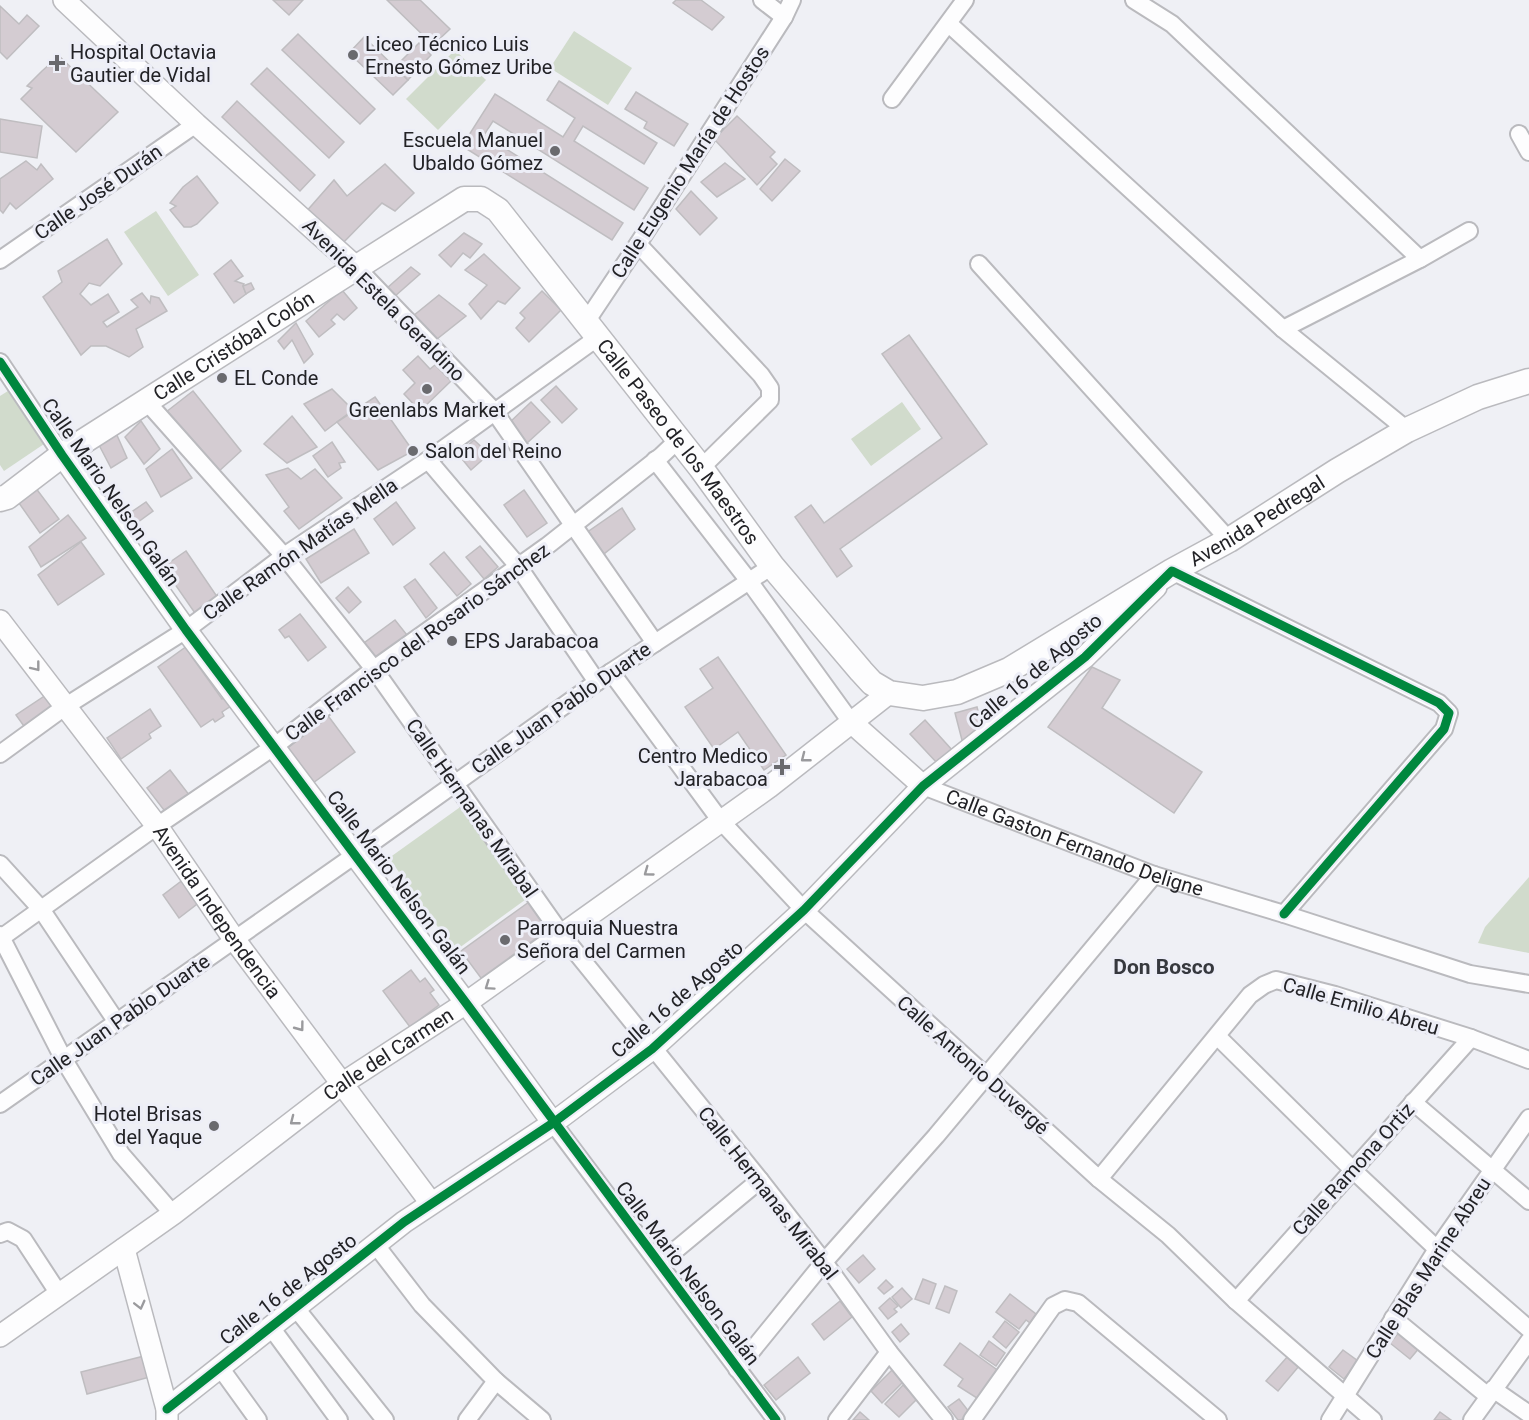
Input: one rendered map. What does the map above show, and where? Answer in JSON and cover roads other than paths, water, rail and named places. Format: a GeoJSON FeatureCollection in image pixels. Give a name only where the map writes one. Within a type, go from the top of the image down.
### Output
{"type":"FeatureCollection","features":[{"type":"Feature","properties":{"kind":"main road","name":"Calle Cristóbal Colón"},"geometry":{"type":"LineString","coordinates":[[2,498],[62,455],[464,199]]}},
{"type":"Feature","properties":{"kind":"main road","name":"Calle Paseo de los Maestros"},"geometry":{"type":"LineString","coordinates":[[464,199],[482,199],[498,210],[701,468],[772,566],[872,683],[889,693]]}},
{"type":"Feature","properties":{"kind":"main road","name":"Avenida Pedregal"},"geometry":{"type":"LineString","coordinates":[[889,693],[923,698],[957,692],[1009,670],[1172,571],[1229,540],[1337,471],[1407,430],[1479,397],[1529,381]]}},
{"type":"Feature","properties":{"kind":"street","name":"Avenida Estela Geraldino"},"geometry":{"type":"LineString","coordinates":[[64,0],[196,124],[357,268],[494,411],[655,643]]}},
{"type":"Feature","properties":{"kind":"street"},"geometry":{"type":"LineString","coordinates":[[762,0],[784,17]]}},
{"type":"Feature","properties":{"kind":"street","name":"Calle Eugenio María de Hostos"},"geometry":{"type":"LineString","coordinates":[[591,330],[638,244],[784,17],[792,0]]}},
{"type":"Feature","properties":{"kind":"street"},"geometry":{"type":"LineString","coordinates":[[892,99],[966,0]]}},
{"type":"Feature","properties":{"kind":"street"},"geometry":{"type":"LineString","coordinates":[[1134,0],[1172,24],[1420,259]]}},
{"type":"Feature","properties":{"kind":"street"},"geometry":{"type":"LineString","coordinates":[[949,24],[1283,329],[1407,430]]}},
{"type":"Feature","properties":{"kind":"street","name":"Calle José Durán"},"geometry":{"type":"LineString","coordinates":[[0,260],[196,124]]}},
{"type":"Feature","properties":{"kind":"street"},"geometry":{"type":"LineString","coordinates":[[1519,134],[1529,152]]}},
{"type":"Feature","properties":{"kind":"street"},"geometry":{"type":"LineString","coordinates":[[1283,329],[1420,259],[1469,231]]}},
{"type":"Feature","properties":{"kind":"street"},"geometry":{"type":"LineString","coordinates":[[638,244],[770,388],[770,400],[701,468]]}},
{"type":"Feature","properties":{"kind":"street"},"geometry":{"type":"LineString","coordinates":[[979,264],[1229,540]]}},
{"type":"Feature","properties":{"kind":"street","name":"Calle Ramón Matías Mella"},"geometry":{"type":"LineString","coordinates":[[0,754],[66,706],[186,630],[284,556],[428,460],[494,411],[591,330]]}},
{"type":"Feature","properties":{"kind":"street","name":"Calle Mario Nelson Galán"},"geometry":{"type":"LineString","coordinates":[[0,362],[62,455],[186,630],[776,1420]]}},
{"type":"Feature","properties":{"kind":"street","name":"Calle Hermanas Mirabal"},"geometry":{"type":"LineString","coordinates":[[147,402],[284,556],[374,669],[562,935],[760,1180],[824,1262],[889,1352],[944,1420]]}},
{"type":"Feature","properties":{"kind":"street","name":"Calle Francisco del Rosario Sánchez"},"geometry":{"type":"LineString","coordinates":[[1,936],[157,826],[275,747],[374,669],[573,526],[678,440]]}},
{"type":"Feature","properties":{"kind":"street"},"geometry":{"type":"LineString","coordinates":[[428,460],[518,566],[597,682]]}},
{"type":"Feature","properties":{"kind":"street","name":"Calle Gaston Fernando Deligne"},"geometry":{"type":"LineString","coordinates":[[655,460],[749,580],[851,722],[923,786],[1154,875],[1284,914],[1470,975],[1529,984]]}},
{"type":"Feature","properties":{"kind":"street","name":"Calle Juan Pablo Duarte"},"geometry":{"type":"LineString","coordinates":[[0,1104],[356,855],[611,672],[772,566]]}},
{"type":"Feature","properties":{"kind":"street"},"geometry":{"type":"LineString","coordinates":[[1172,571],[1439,703],[1449,713],[1444,729],[1284,914]]}},
{"type":"Feature","properties":{"kind":"street","name":"Calle 16 de Agosto"},"geometry":{"type":"LineString","coordinates":[[167,1415],[219,1366],[375,1244],[431,1203],[553,1123],[652,1049],[804,910],[923,786],[1085,657],[1172,571]]}},
{"type":"Feature","properties":{"kind":"street","name":"Avenida Independencia"},"geometry":{"type":"LineString","coordinates":[[0,621],[157,826],[234,939],[431,1203]]}},
{"type":"Feature","properties":{"kind":"street","name":"Calle Antonio Duvergé"},"geometry":{"type":"LineString","coordinates":[[611,672],[720,820],[804,910],[1099,1179],[1168,1235],[1236,1301],[1373,1420]]}},
{"type":"Feature","properties":{"kind":"street","name":"Calle del Carmen"},"geometry":{"type":"LineString","coordinates":[[0,1336],[173,1214],[343,1083],[466,1003],[769,787],[889,693]]}},
{"type":"Feature","properties":{"kind":"street"},"geometry":{"type":"LineString","coordinates":[[0,864],[41,909],[116,1021]]}},
{"type":"Feature","properties":{"kind":"street"},"geometry":{"type":"LineString","coordinates":[[737,1369],[824,1262],[986,1077],[1154,875]]}},
{"type":"Feature","properties":{"kind":"street"},"geometry":{"type":"LineString","coordinates":[[1,936],[64,1060],[121,1154],[173,1214]]}},
{"type":"Feature","properties":{"kind":"street","name":"Calle Emilio Abreu"},"geometry":{"type":"LineString","coordinates":[[1099,1179],[1250,995],[1276,980],[1335,995],[1471,1038],[1529,1060]]}},
{"type":"Feature","properties":{"kind":"street"},"geometry":{"type":"LineString","coordinates":[[1217,1035],[1353,1170],[1437,1249],[1529,1329]]}},
{"type":"Feature","properties":{"kind":"street","name":"Calle Ramona Ortiz"},"geometry":{"type":"LineString","coordinates":[[1236,1301],[1471,1038]]}},
{"type":"Feature","properties":{"kind":"street"},"geometry":{"type":"LineString","coordinates":[[1413,1102],[1529,1201]]}},
{"type":"Feature","properties":{"kind":"street","name":"Calle Blas Marine Abreu"},"geometry":{"type":"LineString","coordinates":[[1330,1420],[1437,1249],[1529,1118]]}},
{"type":"Feature","properties":{"kind":"street"},"geometry":{"type":"LineString","coordinates":[[660,1263],[760,1180]]}},
{"type":"Feature","properties":{"kind":"street"},"geometry":{"type":"LineString","coordinates":[[0,1234],[8,1231],[23,1239],[60,1294]]}},
{"type":"Feature","properties":{"kind":"street"},"geometry":{"type":"LineString","coordinates":[[375,1244],[422,1305],[496,1381],[542,1420]]}},
{"type":"Feature","properties":{"kind":"street"},"geometry":{"type":"LineString","coordinates":[[124,1249],[167,1415]]}},
{"type":"Feature","properties":{"kind":"street"},"geometry":{"type":"LineString","coordinates":[[972,1420],[1053,1306],[1065,1300],[1078,1303],[1210,1418]]}},
{"type":"Feature","properties":{"kind":"street"},"geometry":{"type":"LineString","coordinates":[[295,1307],[385,1420]]}},
{"type":"Feature","properties":{"kind":"street"},"geometry":{"type":"LineString","coordinates":[[1393,1318],[1491,1393],[1529,1414]]}},
{"type":"Feature","properties":{"kind":"street"},"geometry":{"type":"LineString","coordinates":[[270,1326],[339,1420]]}},
{"type":"Feature","properties":{"kind":"street"},"geometry":{"type":"LineString","coordinates":[[1472,1420],[1529,1341]]}},
{"type":"Feature","properties":{"kind":"street"},"geometry":{"type":"LineString","coordinates":[[837,1420],[889,1352]]}},
{"type":"Feature","properties":{"kind":"street"},"geometry":{"type":"LineString","coordinates":[[219,1366],[258,1420]]}},
{"type":"Feature","properties":{"kind":"street"},"geometry":{"type":"LineString","coordinates":[[467,1420],[496,1381]]}},
{"type":"Feature","properties":{"kind":"place","name":"Liceo Técnico Luis Ernesto Gómez Uribe"},"geometry":{"type":"Point","coordinates":[353,55]}},
{"type":"Feature","properties":{"kind":"place","name":"Hospital Octavia Gautier de Vidal"},"geometry":{"type":"Point","coordinates":[57,63]}},
{"type":"Feature","properties":{"kind":"place","name":"Escuela Manuel Ubaldo Gómez"},"geometry":{"type":"Point","coordinates":[555,151]}},
{"type":"Feature","properties":{"kind":"place","name":"EL Conde"},"geometry":{"type":"Point","coordinates":[222,378]}},
{"type":"Feature","properties":{"kind":"place","name":"Greenlabs Market"},"geometry":{"type":"Point","coordinates":[427,389]}},
{"type":"Feature","properties":{"kind":"place","name":"Salon del Reino"},"geometry":{"type":"Point","coordinates":[413,451]}},
{"type":"Feature","properties":{"kind":"place","name":"EPS Jarabacoa"},"geometry":{"type":"Point","coordinates":[452,641]}},
{"type":"Feature","properties":{"kind":"place","name":"Centro Medico Jarabacoa"},"geometry":{"type":"Point","coordinates":[782,767]}},
{"type":"Feature","properties":{"kind":"place","name":"Parroquia Nuestra Señora del Carmen"},"geometry":{"type":"Point","coordinates":[505,940]}},
{"type":"Feature","properties":{"kind":"place","name":"Hotel Brisas del Yaque"},"geometry":{"type":"Point","coordinates":[214,1126]}},
{"type":"Feature","properties":{"kind":"district","name":"Don Bosco"},"geometry":{"type":"Point","coordinates":[1164,967]}}]}
